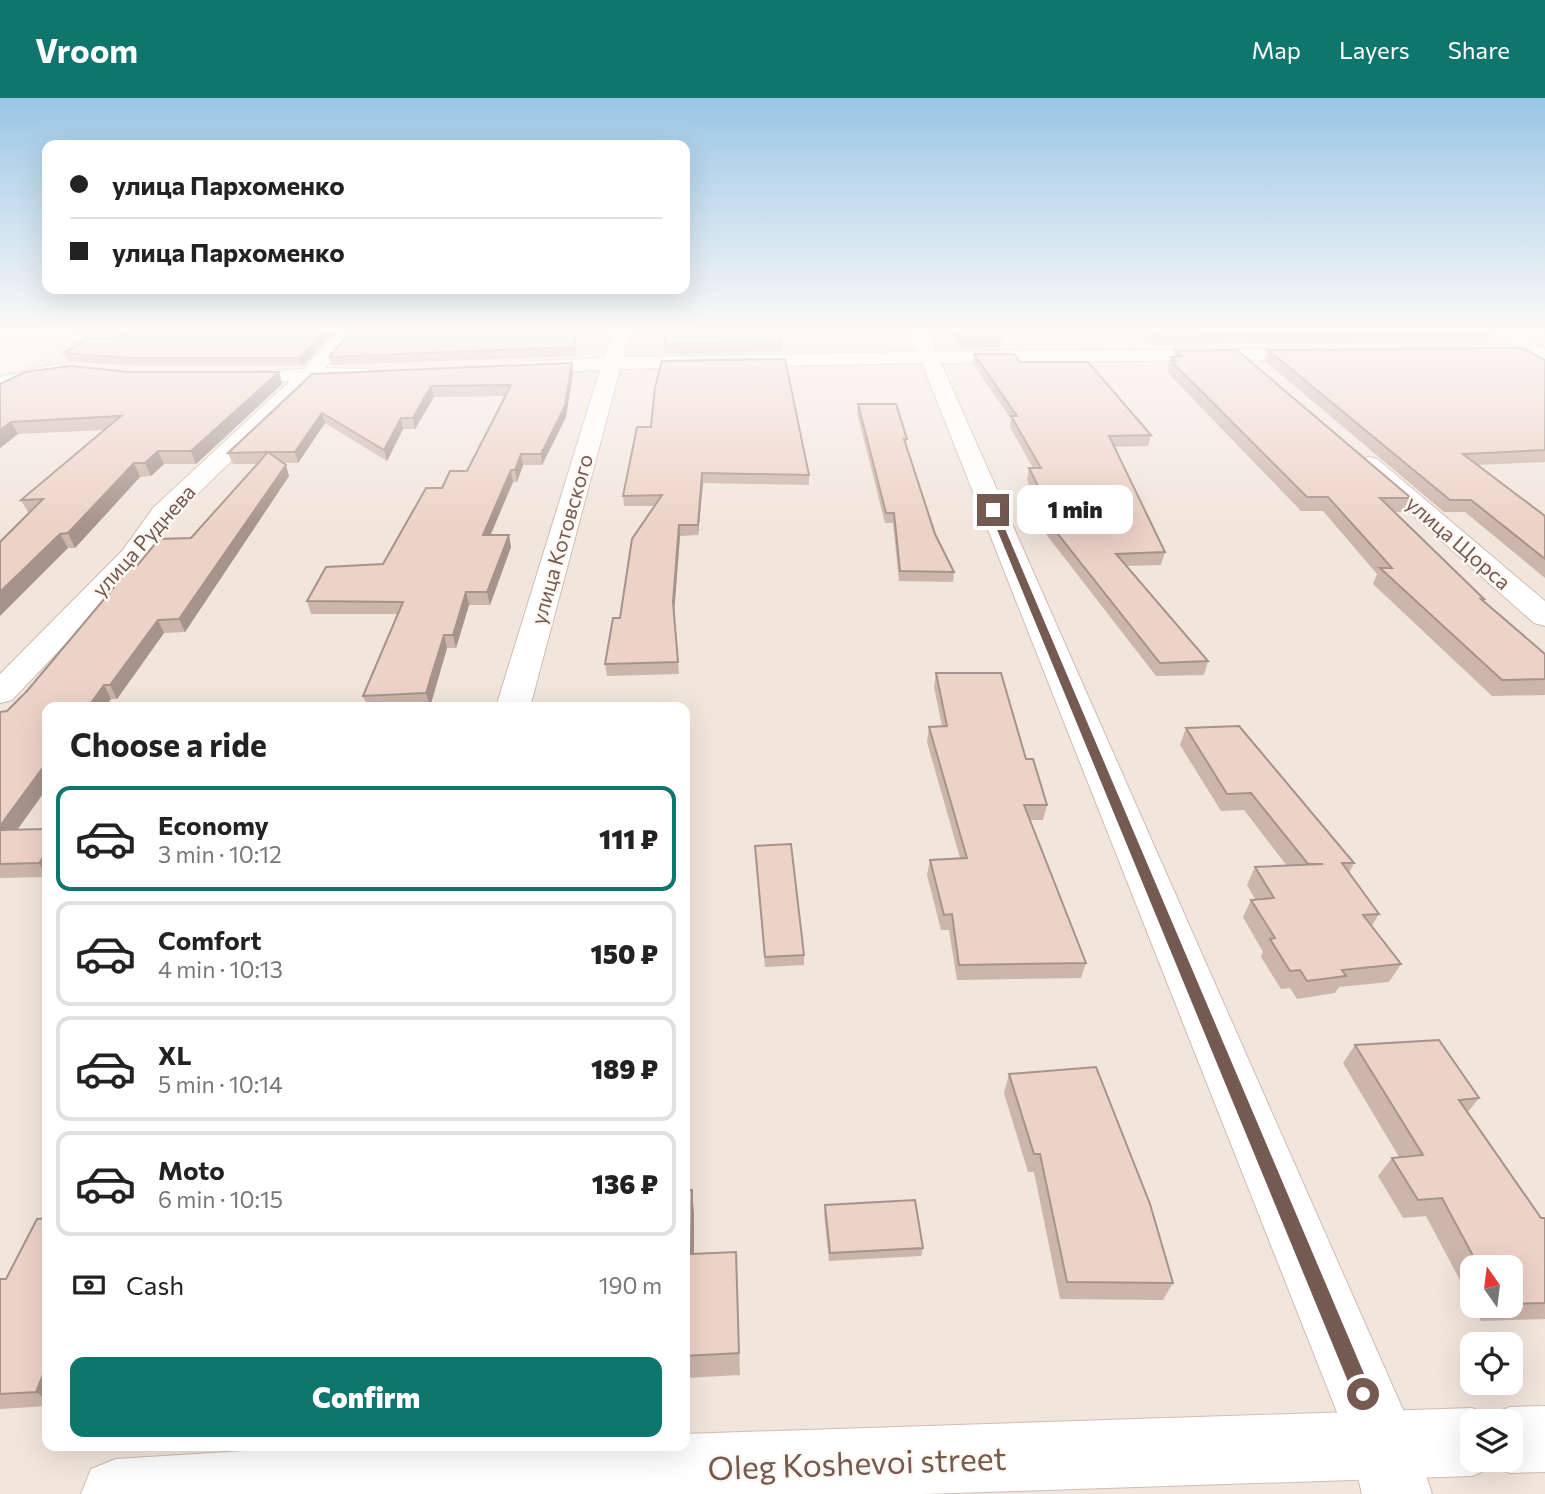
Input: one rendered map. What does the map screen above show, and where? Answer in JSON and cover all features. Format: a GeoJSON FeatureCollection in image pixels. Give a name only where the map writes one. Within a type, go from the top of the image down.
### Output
{"type":"FeatureCollection","features":[{"type":"Feature","properties":{"kind":"street","name":"улица Руднева"},"geometry":{"type":"LineString","coordinates":[[0,693],[133,555],[162,514],[286,396]]}},
{"type":"Feature","properties":{"kind":"street","name":"улица Котовского"},"geometry":{"type":"LineString","coordinates":[[514,702],[602,396]]}},
{"type":"Feature","properties":{"kind":"street"},"geometry":{"type":"LineString","coordinates":[[945,396],[1391,1469]]}},
{"type":"Feature","properties":{"kind":"street","name":"улица Щорса"},"geometry":{"type":"LineString","coordinates":[[1350,448],[1545,617]]}},
{"type":"Feature","properties":{"kind":"street"},"geometry":{"type":"LineString","coordinates":[[1523,1440],[1545,1439]]}},
{"type":"Feature","properties":{"kind":"street","name":"Oleg Koshevoi street"},"geometry":{"type":"LineString","coordinates":[[116,1494],[293,1473],[1391,1469],[1460,1446]]}},
{"type":"Feature","properties":{"kind":"shaded area"},"geometry":{"type":"Polygon","coordinates":[[[0,396],[1545,396],[1545,1494],[0,1494],[0,396]]]}},
{"type":"Feature","properties":{"kind":"building"},"geometry":{"type":"Polygon","coordinates":[[[0,396],[252,396],[191,451],[158,451],[145,463],[134,463],[68,533],[60,534],[0,592],[0,542],[43,499],[21,500],[121,416],[11,422],[0,430],[0,396]]]}},
{"type":"Feature","properties":{"kind":"building"},"geometry":{"type":"Polygon","coordinates":[[[288,396],[425,396],[413,418],[401,418],[384,450],[322,413],[295,452],[228,453],[288,396]]]}},
{"type":"Feature","properties":{"kind":"building"},"geometry":{"type":"Polygon","coordinates":[[[505,396],[567,396],[565,406],[541,454],[521,454],[515,470],[511,470],[483,535],[509,535],[487,592],[466,592],[453,635],[444,635],[426,693],[363,696],[403,602],[307,601],[326,567],[383,564],[426,488],[442,488],[450,471],[467,471],[505,396]]]}},
{"type":"Feature","properties":{"kind":"building"},"geometry":{"type":"Polygon","coordinates":[[[654,396],[793,396],[809,475],[702,473],[698,525],[679,525],[673,602],[678,662],[605,664],[613,618],[620,618],[632,539],[662,495],[623,496],[637,427],[651,427],[654,396]]]}},
{"type":"Feature","properties":{"kind":"building"},"geometry":{"type":"Polygon","coordinates":[[[1003,396],[1117,396],[1151,435],[1109,436],[1165,552],[1116,554],[1208,661],[1160,663],[1027,495],[1038,486],[1029,468],[1041,468],[1011,416],[1017,416],[1003,396]]]}},
{"type":"Feature","properties":{"kind":"building"},"geometry":{"type":"Polygon","coordinates":[[[1206,396],[1291,396],[1411,498],[1380,498],[1484,599],[1481,599],[1545,654],[1545,679],[1502,680],[1380,568],[1392,568],[1328,497],[1307,497],[1206,396]]]}},
{"type":"Feature","properties":{"kind":"building"},"geometry":{"type":"Polygon","coordinates":[[[1324,396],[1545,396],[1545,450],[1463,454],[1545,516],[1545,559],[1471,500],[1450,500],[1324,396]]]}},
{"type":"Feature","properties":{"kind":"building"},"geometry":{"type":"Polygon","coordinates":[[[858,404],[896,404],[907,439],[904,439],[935,534],[954,572],[900,571],[894,513],[886,513],[858,404]]]}},
{"type":"Feature","properties":{"kind":"building"},"geometry":{"type":"Polygon","coordinates":[[[268,452],[286,465],[179,619],[158,620],[110,685],[104,685],[92,702],[42,702],[42,769],[0,826],[0,712],[7,711],[27,691],[131,567],[136,567],[159,539],[191,538],[268,452]]]}},
{"type":"Feature","properties":{"kind":"building"},"geometry":{"type":"Polygon","coordinates":[[[936,673],[1001,673],[1026,759],[1033,759],[1047,805],[1024,805],[1086,963],[959,965],[952,914],[944,915],[930,860],[967,858],[929,727],[947,726],[936,673]]]}},
{"type":"Feature","properties":{"kind":"building"},"geometry":{"type":"Polygon","coordinates":[[[1239,726],[1354,863],[1342,863],[1379,914],[1363,915],[1401,964],[1342,970],[1346,976],[1307,981],[1300,970],[1290,971],[1270,939],[1275,938],[1251,900],[1274,898],[1255,867],[1323,864],[1308,864],[1251,793],[1227,794],[1186,728],[1239,726]]]}},
{"type":"Feature","properties":{"kind":"building"},"geometry":{"type":"Polygon","coordinates":[[[42,829],[42,859],[39,863],[0,864],[0,830],[42,829]]]}},
{"type":"Feature","properties":{"kind":"building"},"geometry":{"type":"Polygon","coordinates":[[[791,844],[804,955],[765,957],[755,846],[791,844]]]}},
{"type":"Feature","properties":{"kind":"building"},"geometry":{"type":"Polygon","coordinates":[[[1439,1040],[1479,1098],[1459,1100],[1541,1218],[1545,1218],[1545,1303],[1523,1304],[1523,1255],[1473,1255],[1442,1198],[1418,1200],[1392,1158],[1423,1155],[1355,1045],[1439,1040]]]}},
{"type":"Feature","properties":{"kind":"building"},"geometry":{"type":"Polygon","coordinates":[[[1096,1067],[1150,1204],[1173,1283],[1067,1282],[1040,1154],[1034,1154],[1009,1074],[1096,1067]]]}},
{"type":"Feature","properties":{"kind":"building"},"geometry":{"type":"Polygon","coordinates":[[[690,1190],[691,1254],[736,1252],[739,1353],[690,1356],[690,1190]]]}},
{"type":"Feature","properties":{"kind":"building"},"geometry":{"type":"Polygon","coordinates":[[[915,1200],[923,1248],[830,1253],[825,1205],[915,1200]]]}},
{"type":"Feature","properties":{"kind":"building"},"geometry":{"type":"Polygon","coordinates":[[[42,1218],[42,1377],[36,1392],[0,1394],[0,1279],[6,1279],[37,1219],[42,1218]]]}},
{"type":"Feature","properties":{"kind":"route"},"geometry":{"type":"LineString","coordinates":[[993,510],[1363,1394]]}}]}
